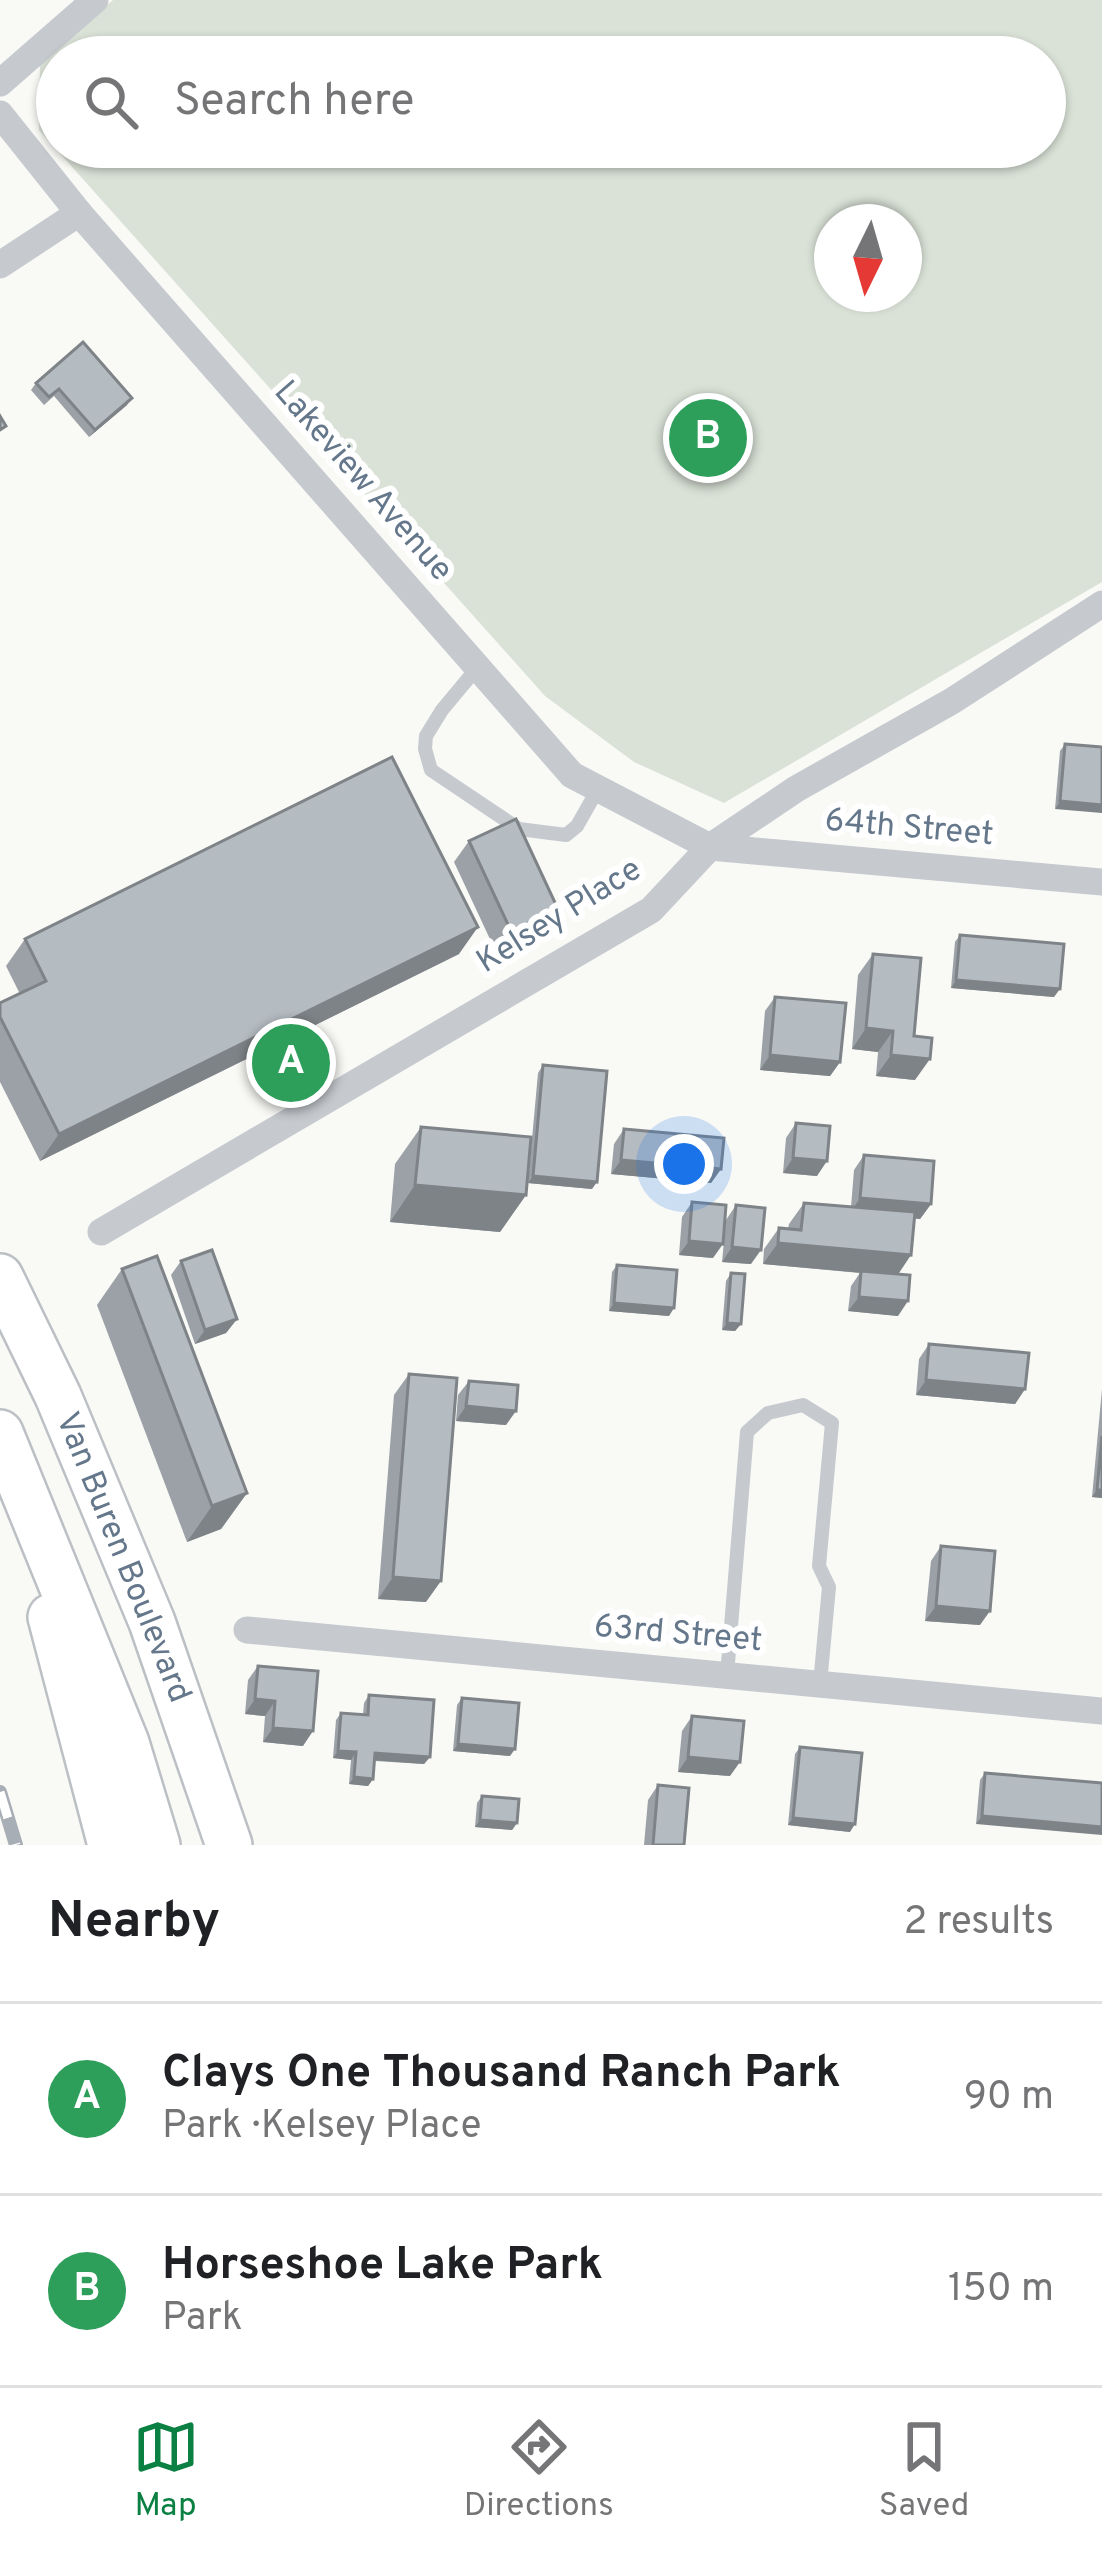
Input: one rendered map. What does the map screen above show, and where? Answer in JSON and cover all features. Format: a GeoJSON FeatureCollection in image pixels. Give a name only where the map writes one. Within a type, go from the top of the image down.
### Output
{"type":"FeatureCollection","features":[{"type":"Feature","properties":{"kind":"main road","name":"Van Buren Boulevard"},"geometry":{"type":"LineString","coordinates":[[0,1277],[58,1396],[152,1622],[229,1845]]}},
{"type":"Feature","properties":{"kind":"main road","name":"Van Buren Boulevard"},"geometry":{"type":"LineString","coordinates":[[0,1433],[126,1743],[158,1845]]}},
{"type":"Feature","properties":{"kind":"main road"},"geometry":{"type":"LineString","coordinates":[[53,1560],[50,1621],[111,1845]]}},
{"type":"Feature","properties":{"kind":"street"},"geometry":{"type":"LineString","coordinates":[[53,36],[94,0]]}},
{"type":"Feature","properties":{"kind":"street"},"geometry":{"type":"LineString","coordinates":[[0,83],[36,51]]}},
{"type":"Feature","properties":{"kind":"street","name":"Lakeview Avenue"},"geometry":{"type":"LineString","coordinates":[[0,114],[36,159]]}},
{"type":"Feature","properties":{"kind":"street","name":"Lakeview Avenue"},"geometry":{"type":"LineString","coordinates":[[43,168],[572,776],[710,847]]}},
{"type":"Feature","properties":{"kind":"street"},"geometry":{"type":"LineString","coordinates":[[0,265],[79,213]]}},
{"type":"Feature","properties":{"kind":"street","name":"Kelsey Place"},"geometry":{"type":"LineString","coordinates":[[101,1232],[651,910],[710,847],[796,789],[952,701],[1102,604]]}},
{"type":"Feature","properties":{"kind":"street","name":"64th Street"},"geometry":{"type":"LineString","coordinates":[[710,847],[1102,882]]}},
{"type":"Feature","properties":{"kind":"street","name":"63rd Street"},"geometry":{"type":"LineString","coordinates":[[247,1630],[1102,1711]]}},
{"type":"Feature","properties":{"kind":"lane"},"geometry":{"type":"LineString","coordinates":[[477,668],[426,736],[424,749],[431,770],[519,830],[566,835],[577,826],[598,789]]}},
{"type":"Feature","properties":{"kind":"lane"},"geometry":{"type":"LineString","coordinates":[[727,1675],[747,1432],[768,1413],[803,1405],[832,1423],[819,1566],[829,1587],[820,1684]]}},
{"type":"Feature","properties":{"kind":"shaded area"},"geometry":{"type":"Polygon","coordinates":[[[113,0],[1102,0],[1102,582],[724,803],[634,762],[545,696],[73,168],[1066,168],[1066,36],[71,36],[113,0]]]}},
{"type":"Feature","properties":{"kind":"building"},"geometry":{"type":"Polygon","coordinates":[[[83,342],[132,398],[95,430],[59,389],[49,397],[36,383],[83,342]]]}},
{"type":"Feature","properties":{"kind":"building"},"geometry":{"type":"Polygon","coordinates":[[[1065,744],[1102,747],[1102,805],[1060,801],[1065,744]]]}},
{"type":"Feature","properties":{"kind":"building"},"geometry":{"type":"Polygon","coordinates":[[[392,757],[478,927],[59,1134],[0,1017],[0,1003],[46,981],[25,939],[392,757]]]}},
{"type":"Feature","properties":{"kind":"building"},"geometry":{"type":"Polygon","coordinates":[[[516,819],[558,909],[511,931],[469,841],[516,819]]]}},
{"type":"Feature","properties":{"kind":"building"},"geometry":{"type":"Polygon","coordinates":[[[960,935],[1064,944],[1060,989],[956,980],[960,935]]]}},
{"type":"Feature","properties":{"kind":"building"},"geometry":{"type":"Polygon","coordinates":[[[873,954],[921,958],[914,1036],[932,1038],[930,1059],[891,1055],[893,1031],[866,1028],[873,954]]]}},
{"type":"Feature","properties":{"kind":"building"},"geometry":{"type":"Polygon","coordinates":[[[775,997],[846,1003],[840,1062],[770,1055],[775,997]]]}},
{"type":"Feature","properties":{"kind":"building"},"geometry":{"type":"Polygon","coordinates":[[[543,1065],[607,1071],[597,1182],[533,1176],[543,1065]]]}},
{"type":"Feature","properties":{"kind":"building"},"geometry":{"type":"Polygon","coordinates":[[[796,1123],[830,1126],[827,1161],[793,1158],[796,1123]]]}},
{"type":"Feature","properties":{"kind":"building"},"geometry":{"type":"Polygon","coordinates":[[[421,1127],[531,1137],[526,1195],[415,1185],[421,1127]]]}},
{"type":"Feature","properties":{"kind":"building"},"geometry":{"type":"Polygon","coordinates":[[[624,1129],[724,1138],[721,1169],[621,1160],[624,1129]]]}},
{"type":"Feature","properties":{"kind":"building"},"geometry":{"type":"Polygon","coordinates":[[[864,1155],[934,1161],[931,1204],[860,1198],[864,1155]]]}},
{"type":"Feature","properties":{"kind":"building"},"geometry":{"type":"Polygon","coordinates":[[[692,1202],[726,1205],[723,1244],[689,1241],[692,1202]]]}},
{"type":"Feature","properties":{"kind":"building"},"geometry":{"type":"Polygon","coordinates":[[[804,1203],[915,1212],[911,1255],[778,1243],[779,1228],[801,1230],[804,1203]]]}},
{"type":"Feature","properties":{"kind":"building"},"geometry":{"type":"Polygon","coordinates":[[[736,1205],[765,1208],[761,1250],[732,1247],[736,1205]]]}},
{"type":"Feature","properties":{"kind":"building"},"geometry":{"type":"Polygon","coordinates":[[[212,1250],[237,1319],[205,1330],[181,1261],[212,1250]]]}},
{"type":"Feature","properties":{"kind":"building"},"geometry":{"type":"Polygon","coordinates":[[[157,1256],[247,1493],[212,1506],[122,1269],[157,1256]]]}},
{"type":"Feature","properties":{"kind":"building"},"geometry":{"type":"Polygon","coordinates":[[[617,1265],[677,1270],[674,1308],[614,1303],[617,1265]]]}},
{"type":"Feature","properties":{"kind":"building"},"geometry":{"type":"Polygon","coordinates":[[[861,1271],[910,1275],[908,1301],[859,1297],[861,1271]]]}},
{"type":"Feature","properties":{"kind":"building"},"geometry":{"type":"Polygon","coordinates":[[[731,1273],[745,1274],[741,1324],[727,1323],[731,1273]]]}},
{"type":"Feature","properties":{"kind":"building"},"geometry":{"type":"Polygon","coordinates":[[[929,1344],[1029,1353],[1025,1389],[926,1380],[929,1344]]]}},
{"type":"Feature","properties":{"kind":"building"},"geometry":{"type":"Polygon","coordinates":[[[409,1374],[457,1378],[441,1581],[393,1577],[409,1374]]]}},
{"type":"Feature","properties":{"kind":"building"},"geometry":{"type":"Polygon","coordinates":[[[469,1381],[518,1385],[516,1411],[466,1406],[469,1381]]]}},
{"type":"Feature","properties":{"kind":"building"},"geometry":{"type":"Polygon","coordinates":[[[1102,1436],[1102,1490],[1097,1490],[1102,1436]]]}},
{"type":"Feature","properties":{"kind":"building"},"geometry":{"type":"Polygon","coordinates":[[[941,1546],[995,1551],[990,1611],[936,1606],[941,1546]]]}},
{"type":"Feature","properties":{"kind":"building"},"geometry":{"type":"Polygon","coordinates":[[[258,1666],[318,1671],[313,1731],[273,1728],[275,1701],[255,1699],[258,1666]]]}},
{"type":"Feature","properties":{"kind":"building"},"geometry":{"type":"Polygon","coordinates":[[[369,1695],[434,1700],[430,1757],[375,1753],[373,1779],[354,1777],[356,1752],[338,1751],[341,1713],[368,1715],[369,1695]]]}},
{"type":"Feature","properties":{"kind":"building"},"geometry":{"type":"Polygon","coordinates":[[[462,1698],[519,1703],[515,1749],[458,1744],[462,1698]]]}},
{"type":"Feature","properties":{"kind":"building"},"geometry":{"type":"Polygon","coordinates":[[[692,1716],[744,1721],[740,1762],[688,1757],[692,1716]]]}},
{"type":"Feature","properties":{"kind":"building"},"geometry":{"type":"Polygon","coordinates":[[[800,1747],[862,1753],[855,1824],[793,1818],[800,1747]]]}},
{"type":"Feature","properties":{"kind":"building"},"geometry":{"type":"Polygon","coordinates":[[[985,1773],[1102,1783],[1102,1827],[982,1816],[985,1773]]]}},
{"type":"Feature","properties":{"kind":"building"},"geometry":{"type":"Polygon","coordinates":[[[658,1785],[689,1788],[684,1845],[653,1845],[658,1785]]]}},
{"type":"Feature","properties":{"kind":"building"},"geometry":{"type":"Polygon","coordinates":[[[482,1796],[519,1799],[517,1823],[480,1820],[482,1796]]]}},
{"type":"Feature","properties":{"kind":"railway"},"geometry":{"type":"LineString","coordinates":[[0,1792],[16,1845]]}},
{"type":"Feature","properties":{"kind":"place","name":"Horseshoe Lake Park"},"geometry":{"type":"Point","coordinates":[708,438]}},
{"type":"Feature","properties":{"kind":"place","name":"Clays One Thousand Ranch Park"},"geometry":{"type":"Point","coordinates":[291,1063]}}]}
